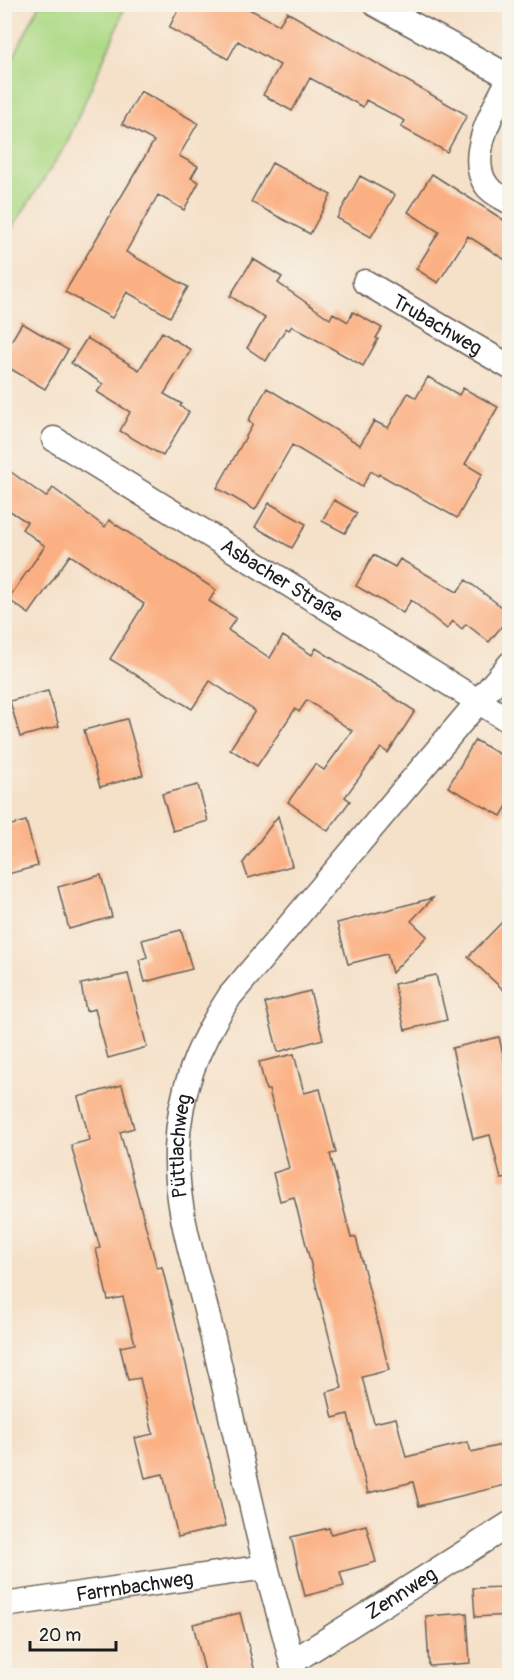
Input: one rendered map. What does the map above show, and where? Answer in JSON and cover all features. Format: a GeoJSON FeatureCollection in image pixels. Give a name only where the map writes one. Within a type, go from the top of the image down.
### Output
{"type":"FeatureCollection","features":[{"type":"Feature","properties":{"kind":"street"},"geometry":{"type":"LineString","coordinates":[[375,4],[510,77],[486,128],[479,154],[479,172],[488,188],[510,202]]}},
{"type":"Feature","properties":{"kind":"street","name":"Trubachweg"},"geometry":{"type":"LineString","coordinates":[[364,282],[510,367]]}},
{"type":"Feature","properties":{"kind":"street","name":"Asbacher Straße"},"geometry":{"type":"LineString","coordinates":[[54,439],[510,721]]}},
{"type":"Feature","properties":{"kind":"street"},"geometry":{"type":"LineString","coordinates":[[478,702],[510,664]]}},
{"type":"Feature","properties":{"kind":"street","name":"Püttlachweg"},"geometry":{"type":"LineString","coordinates":[[294,1669],[266,1566],[209,1320],[188,1246],[177,1190],[177,1148],[186,1084],[210,1026],[230,996],[478,702]]}},
{"type":"Feature","properties":{"kind":"street","name":"Zennweg"},"geometry":{"type":"LineString","coordinates":[[294,1669],[510,1524]]}},
{"type":"Feature","properties":{"kind":"street","name":"Farrnbachweg"},"geometry":{"type":"LineString","coordinates":[[4,1605],[266,1566]]}},
{"type":"Feature","properties":{"kind":"green space"},"geometry":{"type":"Polygon","coordinates":[[[39,5],[125,5],[66,145],[5,239],[5,75],[39,5]]]}},
{"type":"Feature","properties":{"kind":"building"},"geometry":{"type":"Polygon","coordinates":[[[181,4],[240,4],[279,25],[287,12],[467,115],[447,152],[401,127],[405,121],[366,100],[363,107],[310,78],[292,111],[263,95],[280,65],[238,41],[228,59],[169,28],[181,4]]]}},
{"type":"Feature","properties":{"kind":"building"},"geometry":{"type":"Polygon","coordinates":[[[141,91],[198,123],[179,156],[198,166],[191,178],[199,182],[184,210],[158,195],[126,252],[188,287],[170,317],[127,292],[112,318],[65,292],[154,141],[122,124],[141,91]]]}},
{"type":"Feature","properties":{"kind":"building"},"geometry":{"type":"Polygon","coordinates":[[[272,163],[331,195],[310,234],[251,202],[272,163]]]}},
{"type":"Feature","properties":{"kind":"building"},"geometry":{"type":"Polygon","coordinates":[[[432,174],[510,224],[510,263],[468,236],[438,283],[416,269],[439,232],[408,212],[432,174]]]}},
{"type":"Feature","properties":{"kind":"building"},"geometry":{"type":"Polygon","coordinates":[[[360,176],[395,195],[371,237],[337,218],[360,176]]]}},
{"type":"Feature","properties":{"kind":"building"},"geometry":{"type":"Polygon","coordinates":[[[253,259],[282,277],[278,283],[330,319],[333,313],[348,322],[353,312],[382,328],[363,366],[292,326],[289,330],[286,328],[266,361],[247,348],[265,318],[230,296],[253,259]]]}},
{"type":"Feature","properties":{"kind":"building"},"geometry":{"type":"Polygon","coordinates":[[[22,323],[68,350],[45,389],[4,365],[4,353],[22,323]]]}},
{"type":"Feature","properties":{"kind":"building"},"geometry":{"type":"Polygon","coordinates":[[[162,332],[191,350],[164,394],[182,404],[180,406],[189,412],[163,456],[120,431],[130,412],[97,392],[103,384],[71,363],[87,338],[139,370],[162,332]]]}},
{"type":"Feature","properties":{"kind":"building"},"geometry":{"type":"Polygon","coordinates":[[[428,377],[459,395],[463,388],[498,407],[465,464],[482,474],[457,518],[371,471],[362,487],[292,445],[255,510],[217,488],[253,424],[248,421],[267,388],[360,445],[374,421],[388,428],[408,393],[416,398],[428,377]]]}},
{"type":"Feature","properties":{"kind":"building"},"geometry":{"type":"Polygon","coordinates":[[[4,467],[46,497],[53,488],[105,527],[109,520],[216,590],[209,601],[236,618],[228,630],[270,658],[283,636],[312,655],[316,648],[415,711],[388,753],[381,748],[345,797],[350,801],[328,831],[288,802],[315,764],[324,770],[352,731],[307,700],[299,712],[295,709],[257,766],[230,749],[255,711],[210,681],[192,709],[110,659],[144,604],[70,555],[29,614],[8,599],[45,546],[22,529],[27,522],[4,507],[4,467]]]}},
{"type":"Feature","properties":{"kind":"building"},"geometry":{"type":"Polygon","coordinates":[[[334,500],[357,513],[345,533],[322,521],[334,500]]]}},
{"type":"Feature","properties":{"kind":"building"},"geometry":{"type":"Polygon","coordinates":[[[269,503],[306,524],[292,548],[255,527],[269,503]]]}},
{"type":"Feature","properties":{"kind":"building"},"geometry":{"type":"Polygon","coordinates":[[[373,555],[395,567],[400,559],[457,592],[466,580],[510,613],[510,616],[489,642],[466,624],[462,629],[453,621],[447,629],[411,600],[403,613],[356,586],[373,555]]]}},
{"type":"Feature","properties":{"kind":"building"},"geometry":{"type":"Polygon","coordinates":[[[48,691],[59,726],[20,737],[10,701],[48,691]]]}},
{"type":"Feature","properties":{"kind":"building"},"geometry":{"type":"Polygon","coordinates":[[[127,719],[143,775],[100,787],[84,730],[127,719]]]}},
{"type":"Feature","properties":{"kind":"building"},"geometry":{"type":"Polygon","coordinates":[[[475,740],[510,760],[510,801],[501,816],[448,787],[475,740]]]}},
{"type":"Feature","properties":{"kind":"building"},"geometry":{"type":"Polygon","coordinates":[[[198,785],[208,821],[173,831],[162,794],[198,785]]]}},
{"type":"Feature","properties":{"kind":"building"},"geometry":{"type":"Polygon","coordinates":[[[278,816],[292,866],[248,878],[243,863],[278,816]]]}},
{"type":"Feature","properties":{"kind":"building"},"geometry":{"type":"Polygon","coordinates":[[[26,821],[38,866],[4,875],[4,827],[26,821]]]}},
{"type":"Feature","properties":{"kind":"building"},"geometry":{"type":"Polygon","coordinates":[[[101,875],[112,917],[69,929],[58,887],[101,875]]]}},
{"type":"Feature","properties":{"kind":"building"},"geometry":{"type":"Polygon","coordinates":[[[433,898],[411,921],[427,936],[392,973],[387,954],[348,964],[337,923],[433,898]]]}},
{"type":"Feature","properties":{"kind":"building"},"geometry":{"type":"Polygon","coordinates":[[[510,914],[510,996],[468,957],[510,914]]]}},
{"type":"Feature","properties":{"kind":"building"},"geometry":{"type":"Polygon","coordinates":[[[181,930],[192,969],[145,982],[139,960],[147,957],[142,940],[181,930]]]}},
{"type":"Feature","properties":{"kind":"building"},"geometry":{"type":"Polygon","coordinates":[[[128,974],[147,1047],[108,1058],[95,1009],[86,1011],[81,984],[128,974]]]}},
{"type":"Feature","properties":{"kind":"building"},"geometry":{"type":"Polygon","coordinates":[[[436,975],[447,1020],[405,1030],[394,984],[436,975]]]}},
{"type":"Feature","properties":{"kind":"building"},"geometry":{"type":"Polygon","coordinates":[[[310,991],[323,1039],[278,1052],[265,1003],[310,991]]]}},
{"type":"Feature","properties":{"kind":"building"},"geometry":{"type":"Polygon","coordinates":[[[499,1037],[510,1084],[510,1178],[501,1179],[490,1135],[473,1139],[452,1048],[499,1037]]]}},
{"type":"Feature","properties":{"kind":"building"},"geometry":{"type":"Polygon","coordinates":[[[294,1054],[304,1093],[320,1089],[336,1153],[330,1154],[351,1238],[356,1237],[389,1370],[362,1377],[374,1423],[396,1418],[406,1457],[468,1442],[471,1452],[510,1443],[510,1484],[419,1506],[413,1482],[368,1493],[348,1414],[333,1418],[327,1392],[342,1388],[294,1197],[280,1201],[273,1173],[289,1168],[269,1090],[266,1090],[259,1062],[294,1054]]]}},
{"type":"Feature","properties":{"kind":"building"},"geometry":{"type":"Polygon","coordinates":[[[122,1085],[134,1128],[120,1132],[157,1268],[162,1267],[226,1526],[178,1537],[163,1474],[145,1478],[135,1438],[153,1434],[140,1378],[128,1380],[120,1347],[135,1344],[123,1297],[108,1300],[96,1249],[100,1248],[71,1145],[90,1140],[78,1097],[122,1085]]]}},
{"type":"Feature","properties":{"kind":"building"},"geometry":{"type":"Polygon","coordinates":[[[366,1525],[376,1562],[340,1572],[344,1586],[305,1596],[291,1537],[329,1528],[331,1534],[366,1525]]]}},
{"type":"Feature","properties":{"kind":"building"},"geometry":{"type":"Polygon","coordinates":[[[510,1587],[510,1615],[475,1617],[473,1588],[510,1587]]]}},
{"type":"Feature","properties":{"kind":"building"},"geometry":{"type":"Polygon","coordinates":[[[240,1613],[256,1676],[206,1676],[193,1624],[240,1613]]]}},
{"type":"Feature","properties":{"kind":"building"},"geometry":{"type":"Polygon","coordinates":[[[467,1613],[470,1663],[429,1666],[426,1616],[467,1613]]]}}]}
